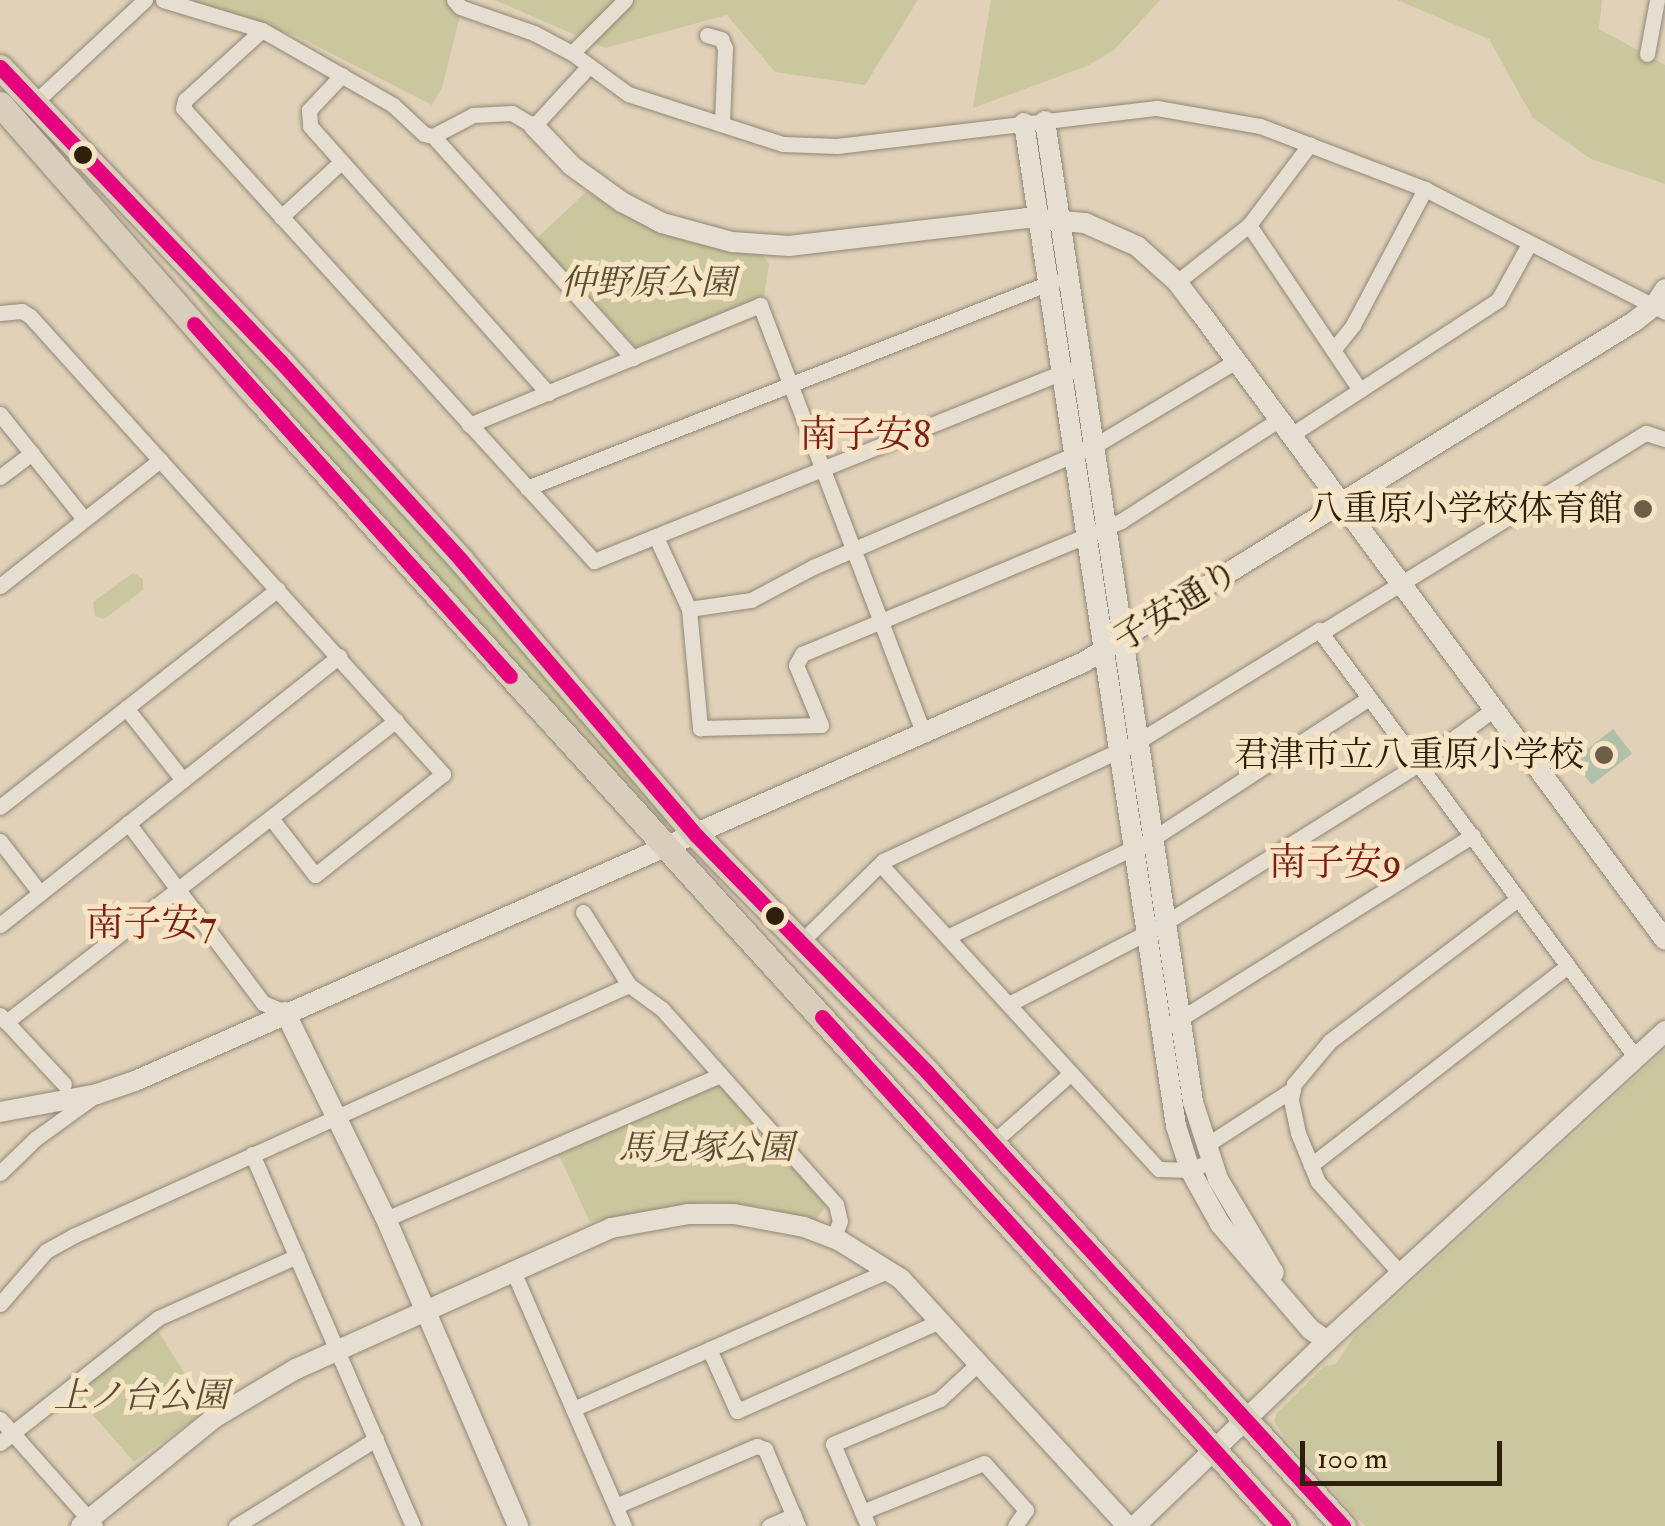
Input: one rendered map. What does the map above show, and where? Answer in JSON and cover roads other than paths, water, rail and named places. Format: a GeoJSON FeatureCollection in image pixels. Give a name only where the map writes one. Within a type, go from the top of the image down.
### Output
{"type":"FeatureCollection","features":[{"type":"Feature","properties":{"kind":"highway"},"geometry":{"type":"LineString","coordinates":[[0,67],[12,115],[266,407],[1282,1526]]}},
{"type":"Feature","properties":{"kind":"highway"},"geometry":{"type":"LineString","coordinates":[[12,115],[281,362],[461,560],[696,834],[927,1072],[1342,1526]]}},
{"type":"Feature","properties":{"kind":"street"},"geometry":{"type":"LineString","coordinates":[[12,115],[145,0]]}},
{"type":"Feature","properties":{"kind":"street"},"geometry":{"type":"LineString","coordinates":[[163,0],[262,30],[393,104],[424,134],[434,136],[632,358]]}},
{"type":"Feature","properties":{"kind":"street"},"geometry":{"type":"LineString","coordinates":[[454,0],[460,7],[534,34],[572,54],[628,94],[783,144],[807,147],[1156,108],[1188,110],[1260,126],[1425,189],[1529,244],[1661,302]]}},
{"type":"Feature","properties":{"kind":"street"},"geometry":{"type":"LineString","coordinates":[[572,54],[625,0]]}},
{"type":"Feature","properties":{"kind":"street"},"geometry":{"type":"LineString","coordinates":[[1646,54],[1658,26],[1657,0]]}},
{"type":"Feature","properties":{"kind":"street"},"geometry":{"type":"LineString","coordinates":[[262,30],[184,100],[183,108],[594,562],[1060,373],[1082,370]]}},
{"type":"Feature","properties":{"kind":"street"},"geometry":{"type":"LineString","coordinates":[[707,35],[722,40],[725,48],[722,124]]}},
{"type":"Feature","properties":{"kind":"street"},"geometry":{"type":"LineString","coordinates":[[534,126],[588,66]]}},
{"type":"Feature","properties":{"kind":"street"},"geometry":{"type":"LineString","coordinates":[[342,76],[309,110],[307,119],[548,393]]}},
{"type":"Feature","properties":{"kind":"street"},"geometry":{"type":"LineString","coordinates":[[434,136],[473,115],[512,113],[534,126],[572,166],[622,202],[662,222],[732,242],[789,246],[1036,219],[1060,220],[1117,235],[1156,261],[1176,282],[1405,584],[1665,940]]}},
{"type":"Feature","properties":{"kind":"street"},"geometry":{"type":"LineString","coordinates":[[1035,122],[1036,219],[1167,1090],[1190,1170],[1220,1224],[1310,1329],[1328,1341]]}},
{"type":"Feature","properties":{"kind":"street"},"geometry":{"type":"LineString","coordinates":[[1035,122],[1060,220],[1179,1021],[1208,1153],[1258,1250],[1328,1341]]}},
{"type":"Feature","properties":{"kind":"street"},"geometry":{"type":"LineString","coordinates":[[1176,282],[1249,226],[1310,144]]}},
{"type":"Feature","properties":{"kind":"street"},"geometry":{"type":"LineString","coordinates":[[281,218],[341,162]]}},
{"type":"Feature","properties":{"kind":"street"},"geometry":{"type":"LineString","coordinates":[[1334,350],[1354,325],[1425,189]]}},
{"type":"Feature","properties":{"kind":"street"},"geometry":{"type":"LineString","coordinates":[[1249,226],[1360,390]]}},
{"type":"Feature","properties":{"kind":"street"},"geometry":{"type":"LineString","coordinates":[[656,537],[690,609],[700,728],[821,725],[796,659],[1106,528],[1285,427],[1360,390],[1498,300],[1529,244]]}},
{"type":"Feature","properties":{"kind":"street"},"geometry":{"type":"LineString","coordinates":[[527,488],[1068,276]]}},
{"type":"Feature","properties":{"kind":"street","name":"子安通り"},"geometry":{"type":"LineString","coordinates":[[0,1112],[96,1094],[924,736],[1101,652],[1661,302]]}},
{"type":"Feature","properties":{"kind":"street"},"geometry":{"type":"LineString","coordinates":[[469,425],[760,305],[924,736]]}},
{"type":"Feature","properties":{"kind":"street"},"geometry":{"type":"LineString","coordinates":[[0,313],[22,310],[30,316],[443,774],[316,874],[271,818]]}},
{"type":"Feature","properties":{"kind":"street"},"geometry":{"type":"LineString","coordinates":[[690,609],[738,605],[853,549],[1094,446],[1236,361]]}},
{"type":"Feature","properties":{"kind":"street"},"geometry":{"type":"LineString","coordinates":[[0,414],[84,519]]}},
{"type":"Feature","properties":{"kind":"street"},"geometry":{"type":"LineString","coordinates":[[1322,632],[1646,432],[1665,439]]}},
{"type":"Feature","properties":{"kind":"street"},"geometry":{"type":"LineString","coordinates":[[0,477],[32,453]]}},
{"type":"Feature","properties":{"kind":"street"},"geometry":{"type":"LineString","coordinates":[[0,586],[160,460]]}},
{"type":"Feature","properties":{"kind":"street"},"geometry":{"type":"LineString","coordinates":[[0,807],[278,589]]}},
{"type":"Feature","properties":{"kind":"street"},"geometry":{"type":"LineString","coordinates":[[811,932],[881,864],[1137,742],[1314,630],[1322,632],[1636,1058]]}},
{"type":"Feature","properties":{"kind":"street"},"geometry":{"type":"LineString","coordinates":[[0,924],[339,656]]}},
{"type":"Feature","properties":{"kind":"street"},"geometry":{"type":"LineString","coordinates":[[947,937],[1131,851],[1369,698]]}},
{"type":"Feature","properties":{"kind":"street"},"geometry":{"type":"LineString","coordinates":[[126,708],[183,780]]}},
{"type":"Feature","properties":{"kind":"street"},"geometry":{"type":"LineString","coordinates":[[1008,1004],[1165,924],[1420,763],[1494,709]]}},
{"type":"Feature","properties":{"kind":"street"},"geometry":{"type":"LineString","coordinates":[[64,1084],[3,1018],[180,888],[396,721]]}},
{"type":"Feature","properties":{"kind":"street"},"geometry":{"type":"LineString","coordinates":[[128,823],[263,1002],[285,1012],[386,1219],[518,1526]]}},
{"type":"Feature","properties":{"kind":"street"},"geometry":{"type":"LineString","coordinates":[[1158,1030],[1179,1021],[1473,835]]}},
{"type":"Feature","properties":{"kind":"street"},"geometry":{"type":"LineString","coordinates":[[0,841],[40,892]]}},
{"type":"Feature","properties":{"kind":"street"},"geometry":{"type":"LineString","coordinates":[[881,864],[1159,1169],[1190,1170],[1293,1089],[1330,1041],[1518,900]]}},
{"type":"Feature","properties":{"kind":"street"},"geometry":{"type":"LineString","coordinates":[[583,912],[629,986],[662,1009],[836,1204],[840,1220],[833,1238]]}},
{"type":"Feature","properties":{"kind":"street"},"geometry":{"type":"LineString","coordinates":[[1311,1165],[1568,966]]}},
{"type":"Feature","properties":{"kind":"street"},"geometry":{"type":"LineString","coordinates":[[0,1304],[46,1250],[629,986]]}},
{"type":"Feature","properties":{"kind":"street"},"geometry":{"type":"LineString","coordinates":[[1135,1526],[1400,1273],[1665,1031]]}},
{"type":"Feature","properties":{"kind":"street"},"geometry":{"type":"LineString","coordinates":[[999,1137],[1071,1073]]}},
{"type":"Feature","properties":{"kind":"street"},"geometry":{"type":"LineString","coordinates":[[386,1219],[720,1075]]}},
{"type":"Feature","properties":{"kind":"street"},"geometry":{"type":"LineString","coordinates":[[1293,1089],[1298,1133],[1318,1182],[1400,1273]]}},
{"type":"Feature","properties":{"kind":"street"},"geometry":{"type":"LineString","coordinates":[[0,1173],[35,1139],[96,1094]]}},
{"type":"Feature","properties":{"kind":"street"},"geometry":{"type":"LineString","coordinates":[[252,1154],[413,1526]]}},
{"type":"Feature","properties":{"kind":"street"},"geometry":{"type":"LineString","coordinates":[[296,1256],[158,1318],[4,1431],[88,1524],[214,1418],[337,1350],[513,1271],[611,1228],[688,1214],[773,1220],[833,1238],[888,1270],[942,1320],[1127,1526]]}},
{"type":"Feature","properties":{"kind":"street"},"geometry":{"type":"LineString","coordinates":[[573,1409],[888,1270]]}},
{"type":"Feature","properties":{"kind":"street"},"geometry":{"type":"LineString","coordinates":[[513,1271],[624,1526]]}},
{"type":"Feature","properties":{"kind":"street"},"geometry":{"type":"LineString","coordinates":[[708,1349],[737,1411],[942,1320]]}},
{"type":"Feature","properties":{"kind":"street"},"geometry":{"type":"LineString","coordinates":[[980,1362],[940,1399],[834,1444],[865,1519],[984,1463],[1026,1510],[1024,1519],[1015,1526]]}},
{"type":"Feature","properties":{"kind":"street"},"geometry":{"type":"LineString","coordinates":[[236,1526],[376,1439]]}},
{"type":"Feature","properties":{"kind":"street"},"geometry":{"type":"LineString","coordinates":[[616,1506],[757,1446],[765,1450],[796,1521],[769,1526]]}},
{"type":"Feature","properties":{"kind":"place","name":"八重原小学校体育館"},"geometry":{"type":"Point","coordinates":[1643,509]}},
{"type":"Feature","properties":{"kind":"place","name":"君津市立八重原小学校"},"geometry":{"type":"Point","coordinates":[1604,755]}},
{"type":"Feature","properties":{"kind":"district","name":"南子安8"},"geometry":{"type":"Point","coordinates":[865,436]}},
{"type":"Feature","properties":{"kind":"district","name":"南子安9"},"geometry":{"type":"Point","coordinates":[1335,864]}},
{"type":"Feature","properties":{"kind":"district","name":"南子安7"},"geometry":{"type":"Point","coordinates":[151,925]}},
{"type":"Feature","properties":{"kind":"park label","name":"仲野原公園"},"geometry":{"type":"Point","coordinates":[648,283]}},
{"type":"Feature","properties":{"kind":"park label","name":"馬見塚公園"},"geometry":{"type":"Point","coordinates":[706,1148]}},
{"type":"Feature","properties":{"kind":"park label","name":"上ノ台公園"},"geometry":{"type":"Point","coordinates":[141,1396]}}]}
